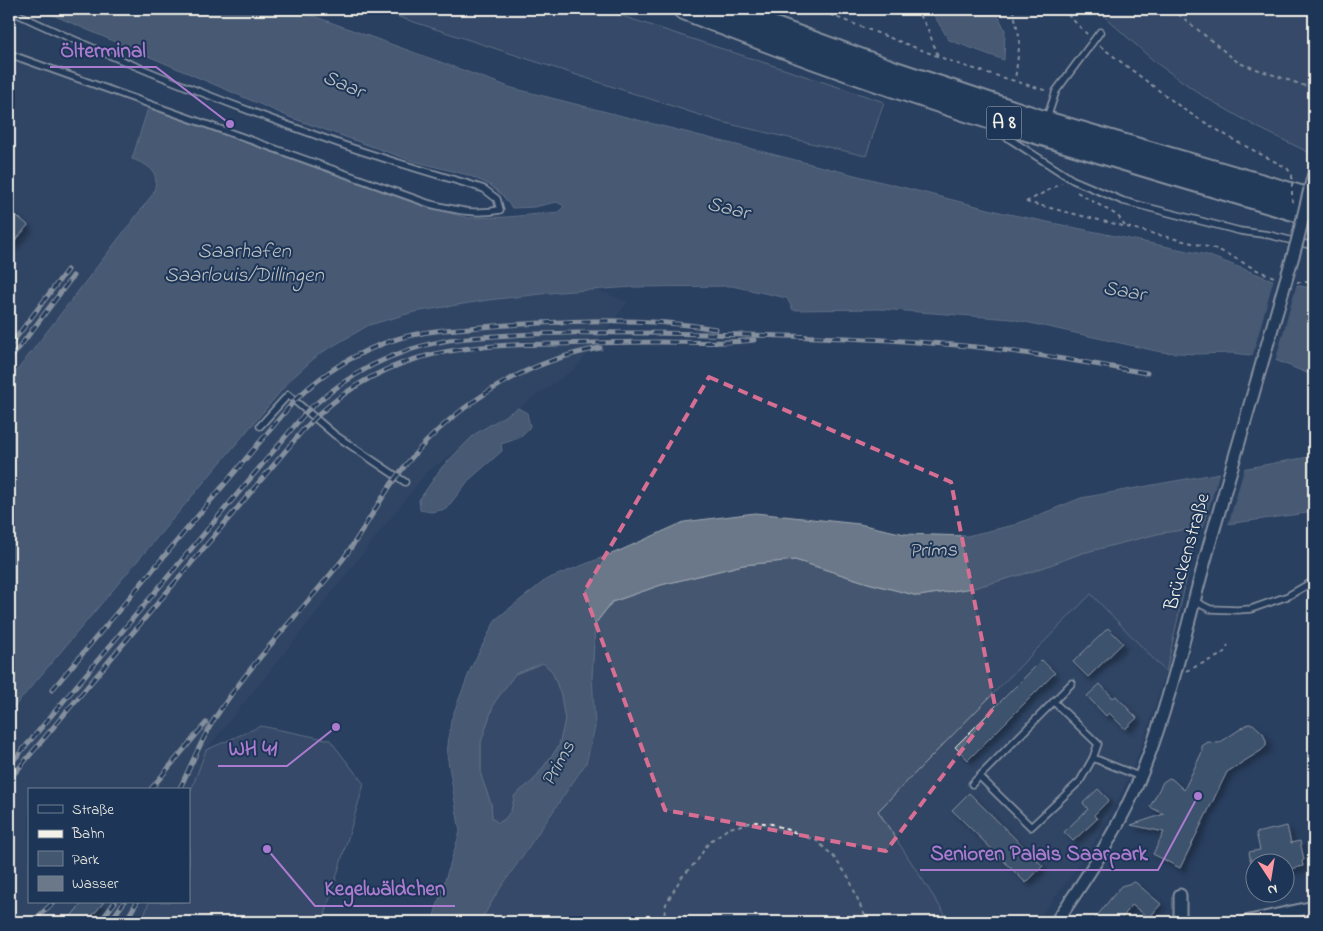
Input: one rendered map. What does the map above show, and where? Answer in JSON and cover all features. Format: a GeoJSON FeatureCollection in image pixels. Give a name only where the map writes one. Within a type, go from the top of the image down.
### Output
{"type":"FeatureCollection","features":[{"type":"Feature","properties":{"kind":"highway","name":"A 8"},"geometry":{"type":"LineString","coordinates":[[684,9],[806,56],[966,111],[1093,151],[1314,216]]}},
{"type":"Feature","properties":{"kind":"highway","name":"A 8"},"geometry":{"type":"LineString","coordinates":[[724,9],[868,63],[1046,122],[1312,195]]}},
{"type":"Feature","properties":{"kind":"street","name":"Brückenstraße"},"geometry":{"type":"LineString","coordinates":[[1056,922],[1100,858],[1117,827],[1141,777],[1162,718],[1209,546],[1312,195],[1314,174]]}},
{"type":"Feature","properties":{"kind":"street"},"geometry":{"type":"LineString","coordinates":[[1180,895],[1180,922]]}},
{"type":"Feature","properties":{"kind":"street"},"geometry":{"type":"LineString","coordinates":[[1245,922],[1314,907]]}},
{"type":"Feature","properties":{"kind":"lane"},"geometry":{"type":"LineString","coordinates":[[9,10],[78,42],[196,90],[334,142],[484,189],[497,199],[500,210],[482,213],[456,211],[430,204],[9,54]]}},
{"type":"Feature","properties":{"kind":"lane"},"geometry":{"type":"LineString","coordinates":[[1046,122],[1056,91],[1100,32]]}},
{"type":"Feature","properties":{"kind":"lane"},"geometry":{"type":"LineString","coordinates":[[966,111],[1073,180],[1123,201],[1240,231],[1269,235],[1314,246]]}},
{"type":"Feature","properties":{"kind":"lane"},"geometry":{"type":"LineString","coordinates":[[260,426],[288,394],[334,435],[405,482]]}},
{"type":"Feature","properties":{"kind":"lane"},"geometry":{"type":"LineString","coordinates":[[1194,601],[1210,609],[1251,609],[1288,596],[1314,581]]}},
{"type":"Feature","properties":{"kind":"lane"},"geometry":{"type":"LineString","coordinates":[[972,784],[1072,683]]}},
{"type":"Feature","properties":{"kind":"lane"},"geometry":{"type":"LineString","coordinates":[[980,777],[1031,827],[1080,781],[1094,758],[1098,744],[1054,702]]}},
{"type":"Feature","properties":{"kind":"lane"},"geometry":{"type":"LineString","coordinates":[[1094,758],[1141,777]]}},
{"type":"Feature","properties":{"kind":"path"},"geometry":{"type":"LineString","coordinates":[[814,9],[958,64],[1046,91],[1056,91]]}},
{"type":"Feature","properties":{"kind":"path"},"geometry":{"type":"LineString","coordinates":[[915,9],[927,28],[938,56]]}},
{"type":"Feature","properties":{"kind":"path"},"geometry":{"type":"LineString","coordinates":[[1013,9],[1020,40],[1015,81]]}},
{"type":"Feature","properties":{"kind":"path"},"geometry":{"type":"LineString","coordinates":[[1062,9],[1094,40],[1186,111],[1234,140],[1287,168],[1292,175]]}},
{"type":"Feature","properties":{"kind":"path"},"geometry":{"type":"LineString","coordinates":[[1172,9],[1239,64],[1314,89]]}},
{"type":"Feature","properties":{"kind":"path"},"geometry":{"type":"LineString","coordinates":[[1126,226],[1118,216],[1076,192],[1073,180],[1026,202],[1216,249],[1279,279]]}},
{"type":"Feature","properties":{"kind":"path"},"geometry":{"type":"LineString","coordinates":[[1293,282],[1314,282]]}},
{"type":"Feature","properties":{"kind":"path"},"geometry":{"type":"LineString","coordinates":[[1173,678],[1223,654],[1228,645]]}},
{"type":"Feature","properties":{"kind":"path"},"geometry":{"type":"LineString","coordinates":[[663,922],[666,904],[680,878],[697,860],[709,842],[729,828],[756,822],[772,824],[817,842],[833,856],[849,878],[869,922]]}},
{"type":"Feature","properties":{"kind":"highlighted area"},"geometry":{"type":"Polygon","coordinates":[[[709,377],[951,482],[995,706],[886,851],[665,810],[584,592],[709,377]]]}},
{"type":"Feature","properties":{"kind":"shaded area","name":"Saarhafen Saarlouis/Dillingen"},"geometry":{"type":"Polygon","coordinates":[[[9,46],[148,108],[628,302],[576,368],[427,472],[206,750],[190,793],[190,788],[28,788],[28,904],[148,904],[142,922],[9,922],[9,46]]]}},
{"type":"Feature","properties":{"kind":"shaded area"},"geometry":{"type":"Polygon","coordinates":[[[1091,594],[1166,672],[1140,750],[1121,794],[1096,840],[1036,922],[950,922],[878,811],[1091,594]]]}},
{"type":"Feature","properties":{"kind":"green space"},"geometry":{"type":"Polygon","coordinates":[[[374,9],[601,9],[884,102],[866,156],[721,122],[374,9]]]}},
{"type":"Feature","properties":{"kind":"green space"},"geometry":{"type":"Polygon","coordinates":[[[1096,9],[1314,9],[1314,155],[1257,127],[1203,96],[1155,62],[1096,9]]]}},
{"type":"Feature","properties":{"kind":"green space"},"geometry":{"type":"Polygon","coordinates":[[[1198,527],[1166,672],[1091,594],[878,811],[950,922],[480,922],[495,896],[592,675],[595,624],[612,602],[661,585],[743,565],[795,560],[868,583],[918,596],[973,588],[1031,572],[1082,553],[1161,533],[1198,527]]]}},
{"type":"Feature","properties":{"kind":"green space"},"geometry":{"type":"Polygon","coordinates":[[[543,663],[552,671],[561,695],[565,720],[559,746],[533,781],[515,795],[511,811],[504,820],[498,823],[492,818],[491,804],[481,776],[481,742],[494,703],[515,674],[543,663]]]}},
{"type":"Feature","properties":{"kind":"green space"},"geometry":{"type":"Polygon","coordinates":[[[261,726],[330,740],[364,784],[323,922],[142,922],[148,904],[190,904],[190,793],[206,750],[261,726]]]}},
{"type":"Feature","properties":{"kind":"water","name":"Saar"},"geometry":{"type":"Polygon","coordinates":[[[39,9],[294,9],[512,88],[1004,213],[1207,255],[1272,280],[1314,289],[1314,376],[1268,357],[1232,353],[1195,354],[1161,352],[1012,319],[880,309],[793,310],[787,298],[732,286],[634,287],[559,292],[488,300],[414,312],[369,325],[319,354],[290,380],[9,713],[9,381],[153,194],[156,180],[153,171],[144,164],[132,159],[148,108],[428,208],[469,218],[508,217],[559,212],[564,206],[557,202],[534,207],[512,208],[503,196],[490,185],[468,175],[413,161],[292,118],[39,9]]]}},
{"type":"Feature","properties":{"kind":"water"},"geometry":{"type":"Polygon","coordinates":[[[930,9],[995,9],[1005,30],[1004,60],[949,40],[930,9]]]}},
{"type":"Feature","properties":{"kind":"water"},"geometry":{"type":"Polygon","coordinates":[[[518,408],[527,413],[530,427],[519,438],[501,444],[502,451],[469,480],[446,509],[431,512],[420,510],[419,500],[442,467],[475,434],[518,408]]]}},
{"type":"Feature","properties":{"kind":"water","name":"Prims"},"geometry":{"type":"Polygon","coordinates":[[[1314,456],[1314,512],[1161,533],[1082,553],[1031,572],[973,588],[918,596],[868,583],[795,560],[743,565],[661,585],[612,602],[595,624],[592,675],[595,727],[586,763],[495,896],[480,922],[432,922],[460,832],[447,754],[451,720],[471,668],[496,619],[547,579],[619,551],[684,522],[755,513],[859,524],[905,534],[967,536],[1014,525],[1081,498],[1314,456]],[[543,663],[515,674],[494,703],[481,742],[481,776],[491,804],[492,818],[498,823],[504,820],[511,811],[515,795],[533,781],[559,746],[565,720],[561,695],[552,671],[543,663]]]}},
{"type":"Feature","properties":{"kind":"pier"},"geometry":{"type":"Polygon","coordinates":[[[1274,278],[1297,283],[1275,362],[1252,358],[1274,278]]]}},
{"type":"Feature","properties":{"kind":"pier"},"geometry":{"type":"Polygon","coordinates":[[[1245,466],[1228,525],[1203,529],[1220,471],[1245,466]]]}},
{"type":"Feature","properties":{"kind":"building"},"geometry":{"type":"Polygon","coordinates":[[[9,210],[28,225],[9,249],[9,210]]]}},
{"type":"Feature","properties":{"kind":"building"},"geometry":{"type":"Polygon","coordinates":[[[1108,628],[1123,643],[1088,677],[1073,662],[1108,628]]]}},
{"type":"Feature","properties":{"kind":"building"},"geometry":{"type":"Polygon","coordinates":[[[1042,660],[1055,673],[968,760],[955,747],[1042,660]]]}},
{"type":"Feature","properties":{"kind":"building"},"geometry":{"type":"Polygon","coordinates":[[[1100,684],[1113,698],[1116,696],[1137,718],[1125,729],[1109,713],[1106,716],[1087,696],[1100,684]]]}},
{"type":"Feature","properties":{"kind":"building"},"geometry":{"type":"Polygon","coordinates":[[[1248,724],[1253,724],[1263,733],[1266,746],[1227,772],[1180,868],[1153,854],[1164,832],[1131,825],[1164,814],[1150,807],[1163,782],[1169,778],[1172,779],[1184,790],[1202,752],[1202,746],[1208,742],[1219,743],[1248,724]]]}},
{"type":"Feature","properties":{"kind":"building"},"geometry":{"type":"Polygon","coordinates":[[[1098,789],[1109,800],[1094,815],[1097,819],[1073,841],[1064,832],[1088,809],[1083,803],[1098,789]]]}},
{"type":"Feature","properties":{"kind":"building"},"geometry":{"type":"Polygon","coordinates":[[[969,793],[1043,866],[1026,883],[952,810],[969,793]]]}},
{"type":"Feature","properties":{"kind":"building"},"geometry":{"type":"Polygon","coordinates":[[[1287,826],[1291,843],[1300,841],[1304,860],[1302,861],[1303,866],[1296,868],[1296,854],[1249,854],[1249,852],[1260,850],[1256,833],[1287,826]]]}},
{"type":"Feature","properties":{"kind":"building"},"geometry":{"type":"Polygon","coordinates":[[[1135,882],[1161,904],[1149,918],[1132,905],[1119,922],[1092,922],[1121,886],[1135,882]]]}},
{"type":"Feature","properties":{"kind":"building"},"geometry":{"type":"Polygon","coordinates":[[[81,904],[102,904],[87,922],[66,922],[81,904]]]}},
{"type":"Feature","properties":{"kind":"railway"},"geometry":{"type":"LineString","coordinates":[[9,347],[67,270]]}},
{"type":"Feature","properties":{"kind":"railway"},"geometry":{"type":"LineString","coordinates":[[9,361],[73,276]]}},
{"type":"Feature","properties":{"kind":"railway"},"geometry":{"type":"LineString","coordinates":[[52,690],[295,400],[328,373],[364,352],[403,337],[423,333],[546,323],[580,321],[648,322],[716,329]]}},
{"type":"Feature","properties":{"kind":"railway"},"geometry":{"type":"LineString","coordinates":[[9,766],[307,411],[323,397],[356,374],[409,350],[449,340],[545,334],[642,333],[811,337],[916,342],[986,348],[1147,373]]}},
{"type":"Feature","properties":{"kind":"railway"},"geometry":{"type":"LineString","coordinates":[[9,780],[303,430],[331,404],[360,383],[389,368],[419,358],[451,351],[484,347],[754,340]]}},
{"type":"Feature","properties":{"kind":"railway"},"geometry":{"type":"LineString","coordinates":[[180,788],[205,735],[229,697],[343,559],[397,476],[438,430],[487,392],[514,377],[570,355],[600,348]]}},
{"type":"Feature","properties":{"kind":"railway"},"geometry":{"type":"LineString","coordinates":[[152,788],[206,723]]}},
{"type":"Feature","properties":{"kind":"railway"},"geometry":{"type":"LineString","coordinates":[[32,922],[52,904]]}},
{"type":"Feature","properties":{"kind":"railway"},"geometry":{"type":"LineString","coordinates":[[100,922],[114,904]]}},
{"type":"Feature","properties":{"kind":"railway"},"geometry":{"type":"LineString","coordinates":[[110,922],[123,904]]}},
{"type":"Feature","properties":{"kind":"railway"},"geometry":{"type":"LineString","coordinates":[[125,922],[136,904]]}},
{"type":"Feature","properties":{"kind":"place","name":"Ölterminal"},"geometry":{"type":"Point","coordinates":[230,124]}},
{"type":"Feature","properties":{"kind":"place","name":"WH 41"},"geometry":{"type":"Point","coordinates":[336,727]}},
{"type":"Feature","properties":{"kind":"place","name":"Senioren Palais Saarpark"},"geometry":{"type":"Point","coordinates":[1198,796]}},
{"type":"Feature","properties":{"kind":"place","name":"Kegelwäldchen"},"geometry":{"type":"Point","coordinates":[267,849]}}]}
